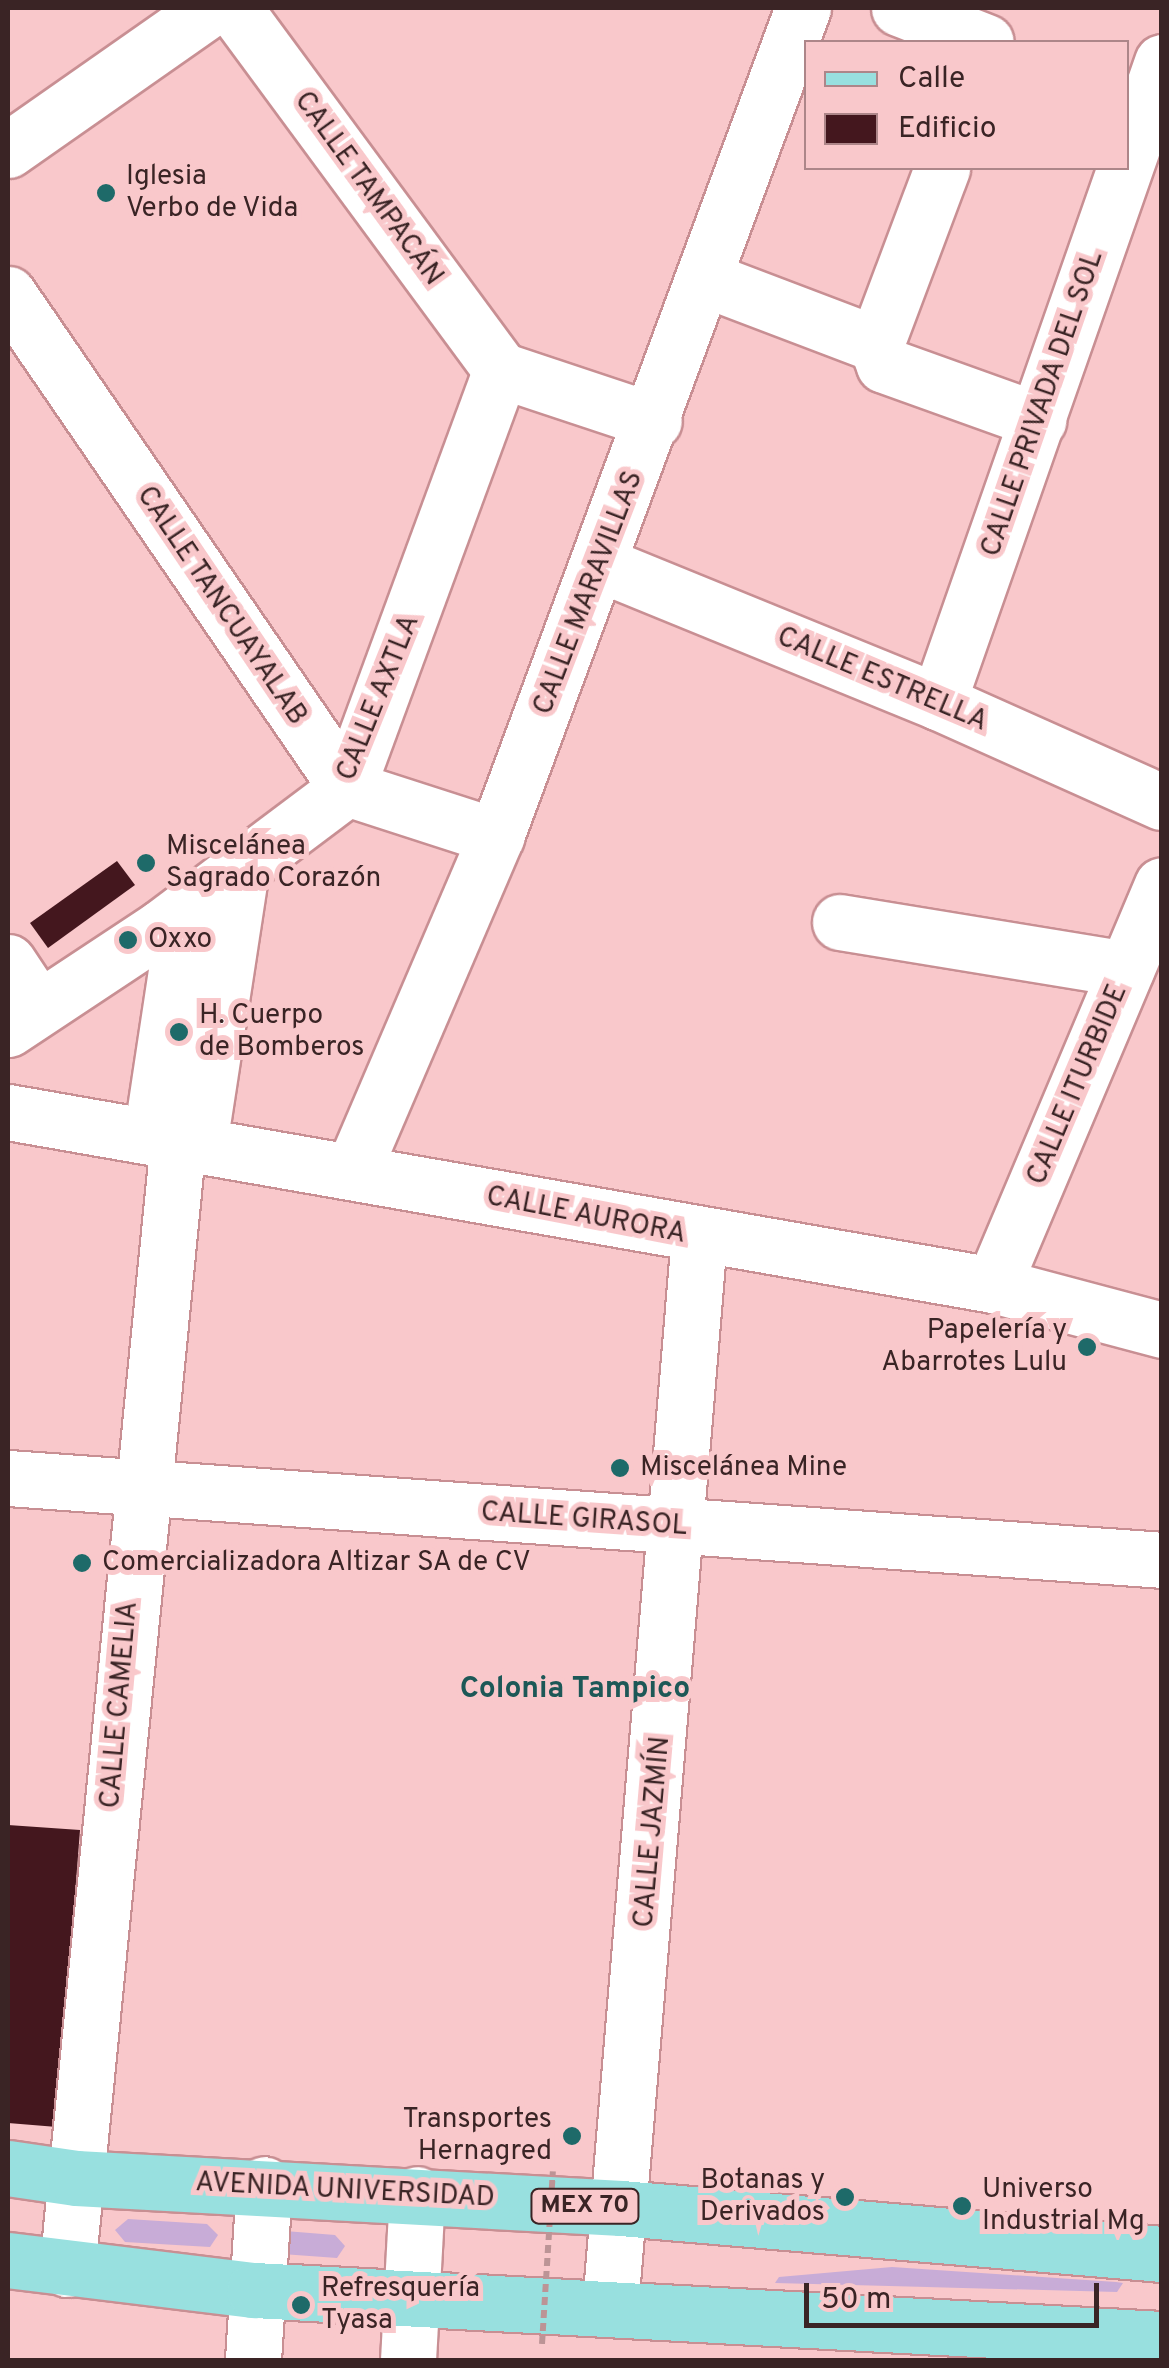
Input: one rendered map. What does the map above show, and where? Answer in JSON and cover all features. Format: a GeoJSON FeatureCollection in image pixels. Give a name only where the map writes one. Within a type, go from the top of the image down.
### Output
{"type":"FeatureCollection","features":[{"type":"Feature","properties":{"kind":"main road","name":"AVENIDA UNIVERSIDAD"},"geometry":{"type":"LineString","coordinates":[[8,2168],[76,2178],[264,2184],[620,2208],[1162,2254]]}},
{"type":"Feature","properties":{"kind":"main road"},"geometry":{"type":"LineString","coordinates":[[8,2260],[254,2290],[412,2295],[1162,2339]]}},
{"type":"Feature","properties":{"kind":"street"},"geometry":{"type":"LineString","coordinates":[[8,150],[212,8]]}},
{"type":"Feature","properties":{"kind":"street","name":"CALLE TAMPACÁN"},"geometry":{"type":"LineString","coordinates":[[234,8],[501,370]]}},
{"type":"Feature","properties":{"kind":"street","name":"CALLE MARAVILLAS"},"geometry":{"type":"LineString","coordinates":[[353,1170],[496,836],[654,421],[803,8]]}},
{"type":"Feature","properties":{"kind":"street"},"geometry":{"type":"LineString","coordinates":[[900,8],[981,40]]}},
{"type":"Feature","properties":{"kind":"street","name":"CALLE PRIVADA DEL SOL"},"geometry":{"type":"LineString","coordinates":[[1129,156],[1150,95]]}},
{"type":"Feature","properties":{"kind":"street"},"geometry":{"type":"LineString","coordinates":[[941,170],[876,344],[884,366],[1038,420]]}},
{"type":"Feature","properties":{"kind":"street","name":"CALLE PRIVADA DEL SOL"},"geometry":{"type":"LineString","coordinates":[[938,702],[1124,170]]}},
{"type":"Feature","properties":{"kind":"street"},"geometry":{"type":"LineString","coordinates":[[705,279],[876,344]]}},
{"type":"Feature","properties":{"kind":"street","name":"CALLE TANCUAYALAB"},"geometry":{"type":"LineString","coordinates":[[8,294],[346,788]]}},
{"type":"Feature","properties":{"kind":"street"},"geometry":{"type":"LineString","coordinates":[[501,370],[654,421]]}},
{"type":"Feature","properties":{"kind":"street","name":"CALLE AXTLA"},"geometry":{"type":"LineString","coordinates":[[23,1018],[174,918],[346,788],[501,370]]}},
{"type":"Feature","properties":{"kind":"street","name":"CALLE ESTRELLA"},"geometry":{"type":"LineString","coordinates":[[600,564],[938,702],[1162,802]]}},
{"type":"Feature","properties":{"kind":"street"},"geometry":{"type":"LineString","coordinates":[[346,788],[496,836]]}},
{"type":"Feature","properties":{"kind":"street"},"geometry":{"type":"LineString","coordinates":[[164,1138],[241,868]]}},
{"type":"Feature","properties":{"kind":"street","name":"CALLE ITURBIDE"},"geometry":{"type":"LineString","coordinates":[[994,1284],[1162,885]]}},
{"type":"Feature","properties":{"kind":"street"},"geometry":{"type":"LineString","coordinates":[[164,1138],[174,918]]}},
{"type":"Feature","properties":{"kind":"street"},"geometry":{"type":"LineString","coordinates":[[840,922],[1126,968]]}},
{"type":"Feature","properties":{"kind":"street"},"geometry":{"type":"LineString","coordinates":[[8,962],[23,1018]]}},
{"type":"Feature","properties":{"kind":"street","name":"CALLE AURORA"},"geometry":{"type":"LineString","coordinates":[[8,1112],[353,1170],[699,1238],[994,1284],[1162,1330]]}},
{"type":"Feature","properties":{"kind":"street","name":"CALLE CAMELIA"},"geometry":{"type":"LineString","coordinates":[[67,2269],[140,1487],[164,1138]]}},
{"type":"Feature","properties":{"kind":"street","name":"CALLE JAZMÍN"},"geometry":{"type":"LineString","coordinates":[[610,2306],[678,1527],[699,1238]]}},
{"type":"Feature","properties":{"kind":"street","name":"CALLE GIRASOL"},"geometry":{"type":"LineString","coordinates":[[8,1478],[1162,1560]]}},
{"type":"Feature","properties":{"kind":"street"},"geometry":{"type":"LineString","coordinates":[[252,2360],[264,2184]]}},
{"type":"Feature","properties":{"kind":"street"},"geometry":{"type":"LineString","coordinates":[[408,2360],[417,2194]]}},
{"type":"Feature","properties":{"kind":"path"},"geometry":{"type":"LineString","coordinates":[[542,2344],[554,2171]]}},
{"type":"Feature","properties":{"kind":"shaded area"},"geometry":{"type":"Polygon","coordinates":[[[128,2219],[207,2224],[218,2235],[210,2247],[125,2242],[115,2230],[128,2219]]]}},
{"type":"Feature","properties":{"kind":"shaded area"},"geometry":{"type":"Polygon","coordinates":[[[285,2231],[335,2235],[345,2246],[337,2258],[282,2254],[285,2231]]]}},
{"type":"Feature","properties":{"kind":"shaded area"},"geometry":{"type":"Polygon","coordinates":[[[892,2267],[1123,2283],[1117,2292],[775,2283],[779,2277],[892,2267]]]}},
{"type":"Feature","properties":{"kind":"building"},"geometry":{"type":"Polygon","coordinates":[[[117,861],[135,885],[48,948],[30,923],[117,861]]]}},
{"type":"Feature","properties":{"kind":"building"},"geometry":{"type":"Polygon","coordinates":[[[8,1825],[80,1830],[57,2127],[8,2123],[8,1825]]]}},
{"type":"Feature","properties":{"kind":"place","name":"Iglesia Verbo de Vida"},"geometry":{"type":"Point","coordinates":[106,193]}},
{"type":"Feature","properties":{"kind":"place","name":"Miscelánea Sagrado Corazón"},"geometry":{"type":"Point","coordinates":[146,863]}},
{"type":"Feature","properties":{"kind":"place","name":"Oxxo"},"geometry":{"type":"Point","coordinates":[128,940]}},
{"type":"Feature","properties":{"kind":"place","name":"H. Cuerpo de Bomberos"},"geometry":{"type":"Point","coordinates":[179,1032]}},
{"type":"Feature","properties":{"kind":"place","name":"Papelería y Abarrotes Lulu"},"geometry":{"type":"Point","coordinates":[1087,1347]}},
{"type":"Feature","properties":{"kind":"place","name":"Miscelánea Mine"},"geometry":{"type":"Point","coordinates":[620,1468]}},
{"type":"Feature","properties":{"kind":"place","name":"Comercializadora Altizar SA de CV"},"geometry":{"type":"Point","coordinates":[82,1563]}},
{"type":"Feature","properties":{"kind":"place","name":"Transportes Hernagred"},"geometry":{"type":"Point","coordinates":[572,2136]}},
{"type":"Feature","properties":{"kind":"place","name":"Botanas y Derivados"},"geometry":{"type":"Point","coordinates":[845,2197]}},
{"type":"Feature","properties":{"kind":"place","name":"Universo Industrial Mg"},"geometry":{"type":"Point","coordinates":[962,2206]}},
{"type":"Feature","properties":{"kind":"place","name":"Refresquería Tyasa"},"geometry":{"type":"Point","coordinates":[301,2305]}},
{"type":"Feature","properties":{"kind":"district","name":"Colonia Tampico"},"geometry":{"type":"Point","coordinates":[575,1690]}}]}
